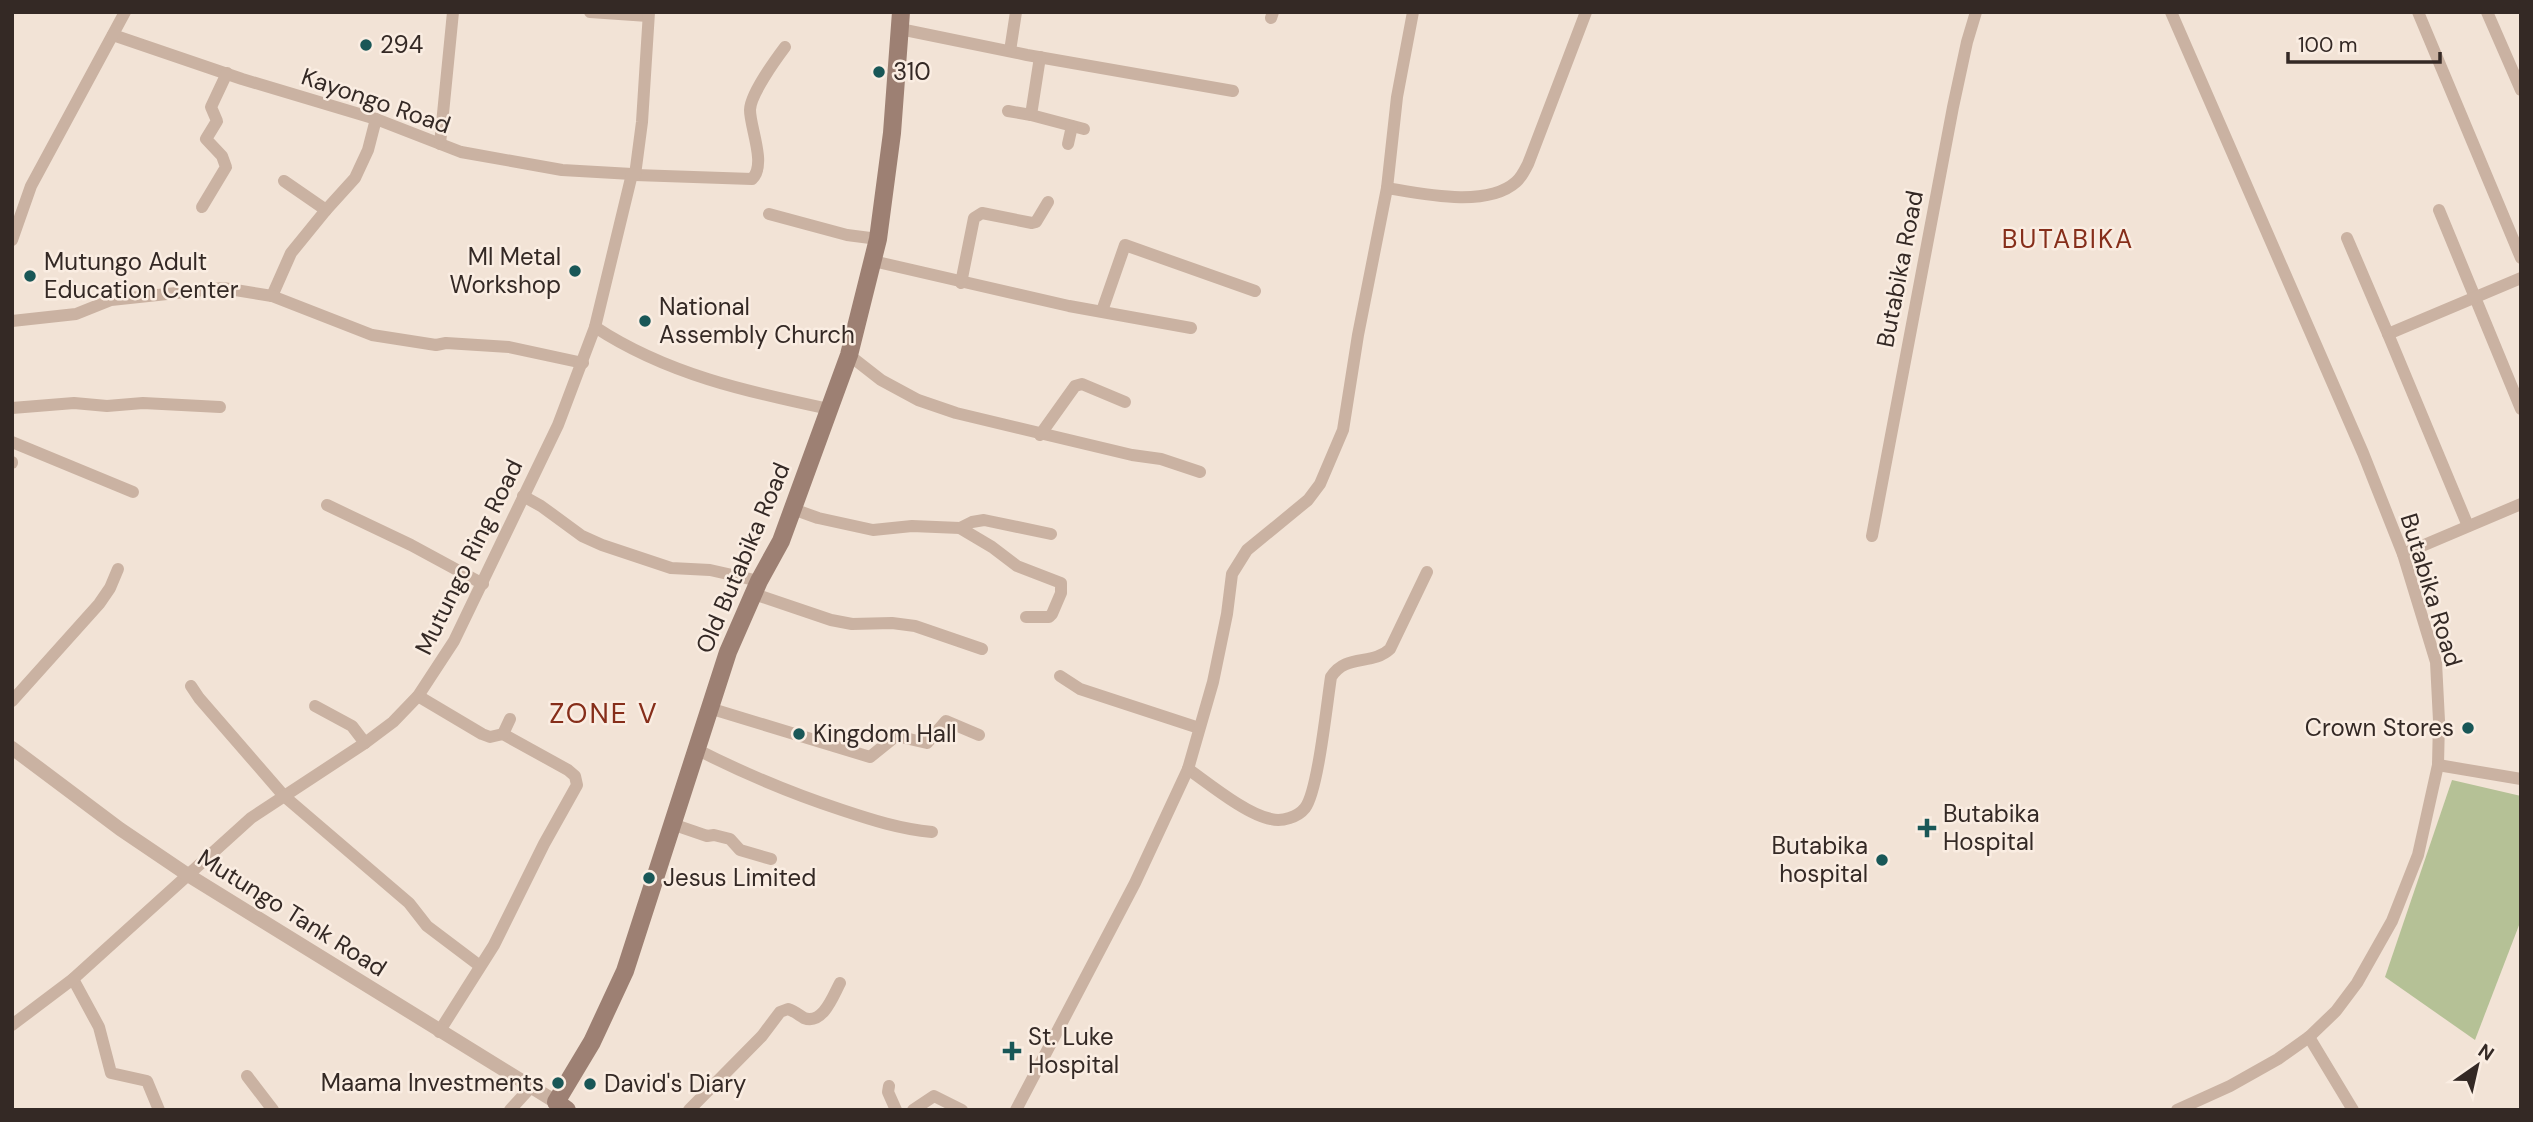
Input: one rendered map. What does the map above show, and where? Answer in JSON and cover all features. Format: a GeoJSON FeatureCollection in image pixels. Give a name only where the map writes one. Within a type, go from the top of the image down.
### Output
{"type":"FeatureCollection","features":[{"type":"Feature","properties":{"kind":"main road","name":"Old Butabika Road"},"geometry":{"type":"LineString","coordinates":[[561,1106],[617,991],[728,652],[756,587],[781,541],[849,355],[878,239],[892,133],[901,21]]}},
{"type":"Feature","properties":{"kind":"street"},"geometry":{"type":"LineString","coordinates":[[12,240],[31,186],[125,12]]}},
{"type":"Feature","properties":{"kind":"street"},"geometry":{"type":"LineString","coordinates":[[440,144],[453,12]]}},
{"type":"Feature","properties":{"kind":"street"},"geometry":{"type":"LineString","coordinates":[[590,12],[649,14]]}},
{"type":"Feature","properties":{"kind":"street"},"geometry":{"type":"LineString","coordinates":[[1010,51],[1016,12]]}},
{"type":"Feature","properties":{"kind":"street"},"geometry":{"type":"LineString","coordinates":[[1016,1110],[1135,883],[1188,769],[1213,682],[1227,614],[1232,573],[1247,550],[1308,500],[1320,484],[1343,430],[1358,335],[1387,188],[1397,97],[1413,12]]}},
{"type":"Feature","properties":{"kind":"street"},"geometry":{"type":"LineString","coordinates":[[1387,188],[1477,198],[1499,192],[1517,182],[1528,164],[1586,12]]}},
{"type":"Feature","properties":{"kind":"street","name":"Butabika Road"},"geometry":{"type":"LineString","coordinates":[[1872,536],[1950,119],[1966,42],[1976,12]]}},
{"type":"Feature","properties":{"kind":"street","name":"Butabika Road"},"geometry":{"type":"LineString","coordinates":[[2171,12],[2363,453],[2403,554],[2436,662],[2439,721],[2438,765],[2418,855],[2392,921],[2357,983],[2336,1011],[2309,1037],[2278,1059],[2230,1086],[2177,1110]]}},
{"type":"Feature","properties":{"kind":"street"},"geometry":{"type":"LineString","coordinates":[[2418,12],[2521,258]]}},
{"type":"Feature","properties":{"kind":"street"},"geometry":{"type":"LineString","coordinates":[[2487,12],[2521,90]]}},
{"type":"Feature","properties":{"kind":"street","name":"Mutungo Ring Road"},"geometry":{"type":"LineString","coordinates":[[14,1019],[73,979],[251,818],[393,722],[418,696],[449,650],[558,425],[595,327],[633,175],[642,122],[649,14]]}},
{"type":"Feature","properties":{"kind":"street"},"geometry":{"type":"LineString","coordinates":[[901,21],[1010,51],[1233,91]]}},
{"type":"Feature","properties":{"kind":"street","name":"Kayongo Road"},"geometry":{"type":"LineString","coordinates":[[113,35],[376,119],[461,152],[536,167],[633,175],[752,179],[759,166],[751,105],[785,47]]}},
{"type":"Feature","properties":{"kind":"street"},"geometry":{"type":"LineString","coordinates":[[1031,115],[1040,57]]}},
{"type":"Feature","properties":{"kind":"street"},"geometry":{"type":"LineString","coordinates":[[202,207],[226,167],[226,162],[206,139],[217,121],[211,107],[227,73]]}},
{"type":"Feature","properties":{"kind":"street"},"geometry":{"type":"LineString","coordinates":[[1008,111],[1078,128],[1068,144]]}},
{"type":"Feature","properties":{"kind":"street"},"geometry":{"type":"LineString","coordinates":[[272,296],[291,253],[355,178],[368,150],[376,119]]}},
{"type":"Feature","properties":{"kind":"street"},"geometry":{"type":"LineString","coordinates":[[284,181],[326,209]]}},
{"type":"Feature","properties":{"kind":"street"},"geometry":{"type":"LineString","coordinates":[[961,282],[974,218],[982,214],[1036,222],[1048,202]]}},
{"type":"Feature","properties":{"kind":"street"},"geometry":{"type":"LineString","coordinates":[[2439,210],[2521,409]]}},
{"type":"Feature","properties":{"kind":"street"},"geometry":{"type":"LineString","coordinates":[[769,214],[847,235],[878,239]]}},
{"type":"Feature","properties":{"kind":"street"},"geometry":{"type":"LineString","coordinates":[[2347,238],[2468,526]]}},
{"type":"Feature","properties":{"kind":"street"},"geometry":{"type":"LineString","coordinates":[[1102,311],[1125,245],[1255,290]]}},
{"type":"Feature","properties":{"kind":"street"},"geometry":{"type":"LineString","coordinates":[[873,261],[961,282],[1191,328]]}},
{"type":"Feature","properties":{"kind":"street"},"geometry":{"type":"LineString","coordinates":[[2388,334],[2521,278]]}},
{"type":"Feature","properties":{"kind":"street"},"geometry":{"type":"LineString","coordinates":[[12,321],[58,318],[111,300],[223,288],[272,296],[372,335],[436,345],[509,347],[583,363]]}},
{"type":"Feature","properties":{"kind":"street"},"geometry":{"type":"LineString","coordinates":[[595,327],[619,344],[691,374],[742,391],[830,409]]}},
{"type":"Feature","properties":{"kind":"street"},"geometry":{"type":"LineString","coordinates":[[849,355],[881,380],[918,400],[956,413],[1040,435],[1161,459],[1200,472]]}},
{"type":"Feature","properties":{"kind":"street"},"geometry":{"type":"LineString","coordinates":[[1040,435],[1075,386],[1082,384],[1125,402]]}},
{"type":"Feature","properties":{"kind":"street"},"geometry":{"type":"LineString","coordinates":[[12,408],[74,403],[220,407]]}},
{"type":"Feature","properties":{"kind":"street"},"geometry":{"type":"LineString","coordinates":[[12,442],[133,492]]}},
{"type":"Feature","properties":{"kind":"street"},"geometry":{"type":"LineString","coordinates":[[523,496],[582,536],[602,545],[671,568],[709,570],[756,587],[831,621],[915,626],[982,649]]}},
{"type":"Feature","properties":{"kind":"street"},"geometry":{"type":"LineString","coordinates":[[2403,554],[2521,503]]}},
{"type":"Feature","properties":{"kind":"street"},"geometry":{"type":"LineString","coordinates":[[327,505],[411,545],[483,584]]}},
{"type":"Feature","properties":{"kind":"street"},"geometry":{"type":"LineString","coordinates":[[793,509],[818,518],[873,530],[912,526],[960,528],[1017,566],[1061,583],[1061,593],[1049,617],[1026,617]]}},
{"type":"Feature","properties":{"kind":"street"},"geometry":{"type":"LineString","coordinates":[[960,528],[984,520],[1051,534]]}},
{"type":"Feature","properties":{"kind":"street"},"geometry":{"type":"LineString","coordinates":[[12,701],[99,604],[118,569]]}},
{"type":"Feature","properties":{"kind":"street"},"geometry":{"type":"LineString","coordinates":[[1188,769],[1223,794],[1264,817],[1283,819],[1300,813],[1312,796],[1331,677],[1343,664],[1383,655],[1390,649],[1427,572]]}},
{"type":"Feature","properties":{"kind":"street"},"geometry":{"type":"LineString","coordinates":[[1060,676],[1080,689],[1199,728]]}},
{"type":"Feature","properties":{"kind":"street"},"geometry":{"type":"LineString","coordinates":[[191,686],[198,698],[284,796],[409,902],[427,926],[480,966]]}},
{"type":"Feature","properties":{"kind":"street"},"geometry":{"type":"LineString","coordinates":[[418,696],[482,734],[490,737],[503,734],[568,770],[575,776],[577,785],[544,844],[510,917],[439,1032]]}},
{"type":"Feature","properties":{"kind":"street"},"geometry":{"type":"LineString","coordinates":[[315,706],[352,726],[365,743]]}},
{"type":"Feature","properties":{"kind":"street"},"geometry":{"type":"LineString","coordinates":[[709,708],[870,757],[896,736],[928,743],[946,721],[979,735]]}},
{"type":"Feature","properties":{"kind":"street"},"geometry":{"type":"LineString","coordinates":[[503,734],[510,719]]}},
{"type":"Feature","properties":{"kind":"street","name":"Mutungo Tank Road"},"geometry":{"type":"LineString","coordinates":[[12,748],[120,829],[188,875],[561,1106]]}},
{"type":"Feature","properties":{"kind":"street"},"geometry":{"type":"LineString","coordinates":[[696,749],[801,797],[889,825],[932,832]]}},
{"type":"Feature","properties":{"kind":"street"},"geometry":{"type":"LineString","coordinates":[[2438,765],[2521,779]]}},
{"type":"Feature","properties":{"kind":"street"},"geometry":{"type":"LineString","coordinates":[[672,824],[707,836],[730,838],[740,850],[771,859]]}},
{"type":"Feature","properties":{"kind":"street"},"geometry":{"type":"LineString","coordinates":[[73,979],[99,1027],[111,1073],[147,1081],[159,1110]]}},
{"type":"Feature","properties":{"kind":"street"},"geometry":{"type":"LineString","coordinates":[[689,1110],[762,1036],[780,1012],[788,1009],[814,1019],[823,1014],[840,983]]}},
{"type":"Feature","properties":{"kind":"street"},"geometry":{"type":"LineString","coordinates":[[2309,1037],[2353,1110]]}},
{"type":"Feature","properties":{"kind":"street"},"geometry":{"type":"LineString","coordinates":[[247,1076],[273,1110]]}},
{"type":"Feature","properties":{"kind":"street"},"geometry":{"type":"LineString","coordinates":[[889,1086],[888,1091],[895,1110]]}},
{"type":"Feature","properties":{"kind":"street"},"geometry":{"type":"LineString","coordinates":[[510,1110],[531,1087]]}},
{"type":"Feature","properties":{"kind":"street"},"geometry":{"type":"LineString","coordinates":[[912,1110],[938,1096],[962,1110]]}},
{"type":"Feature","properties":{"kind":"green space"},"geometry":{"type":"Polygon","coordinates":[[[2452,780],[2521,796],[2521,920],[2475,1040],[2385,977],[2452,780]]]}},
{"type":"Feature","properties":{"kind":"place","name":"294"},"geometry":{"type":"Point","coordinates":[366,45]}},
{"type":"Feature","properties":{"kind":"place","name":"310"},"geometry":{"type":"Point","coordinates":[879,72]}},
{"type":"Feature","properties":{"kind":"place","name":"Ml Metal Workshop"},"geometry":{"type":"Point","coordinates":[575,271]}},
{"type":"Feature","properties":{"kind":"place","name":"Mutungo Adult Education Center"},"geometry":{"type":"Point","coordinates":[30,276]}},
{"type":"Feature","properties":{"kind":"place","name":"National Assembly Church"},"geometry":{"type":"Point","coordinates":[645,321]}},
{"type":"Feature","properties":{"kind":"place","name":"Crown Stores"},"geometry":{"type":"Point","coordinates":[2468,728]}},
{"type":"Feature","properties":{"kind":"place","name":"Kingdom Hall"},"geometry":{"type":"Point","coordinates":[799,734]}},
{"type":"Feature","properties":{"kind":"place","name":"Butabika Hospital"},"geometry":{"type":"Point","coordinates":[1927,828]}},
{"type":"Feature","properties":{"kind":"place","name":"Butabika hospital"},"geometry":{"type":"Point","coordinates":[1882,860]}},
{"type":"Feature","properties":{"kind":"place","name":"Jesus Limited"},"geometry":{"type":"Point","coordinates":[649,878]}},
{"type":"Feature","properties":{"kind":"place","name":"St. Luke Hospital"},"geometry":{"type":"Point","coordinates":[1012,1051]}},
{"type":"Feature","properties":{"kind":"place","name":"Maama Investments"},"geometry":{"type":"Point","coordinates":[558,1083]}},
{"type":"Feature","properties":{"kind":"place","name":"David's Diary"},"geometry":{"type":"Point","coordinates":[590,1084]}},
{"type":"Feature","properties":{"kind":"district","name":"BUTABIKA"},"geometry":{"type":"Point","coordinates":[2068,239]}},
{"type":"Feature","properties":{"kind":"district","name":"ZONE V"},"geometry":{"type":"Point","coordinates":[604,713]}}]}
